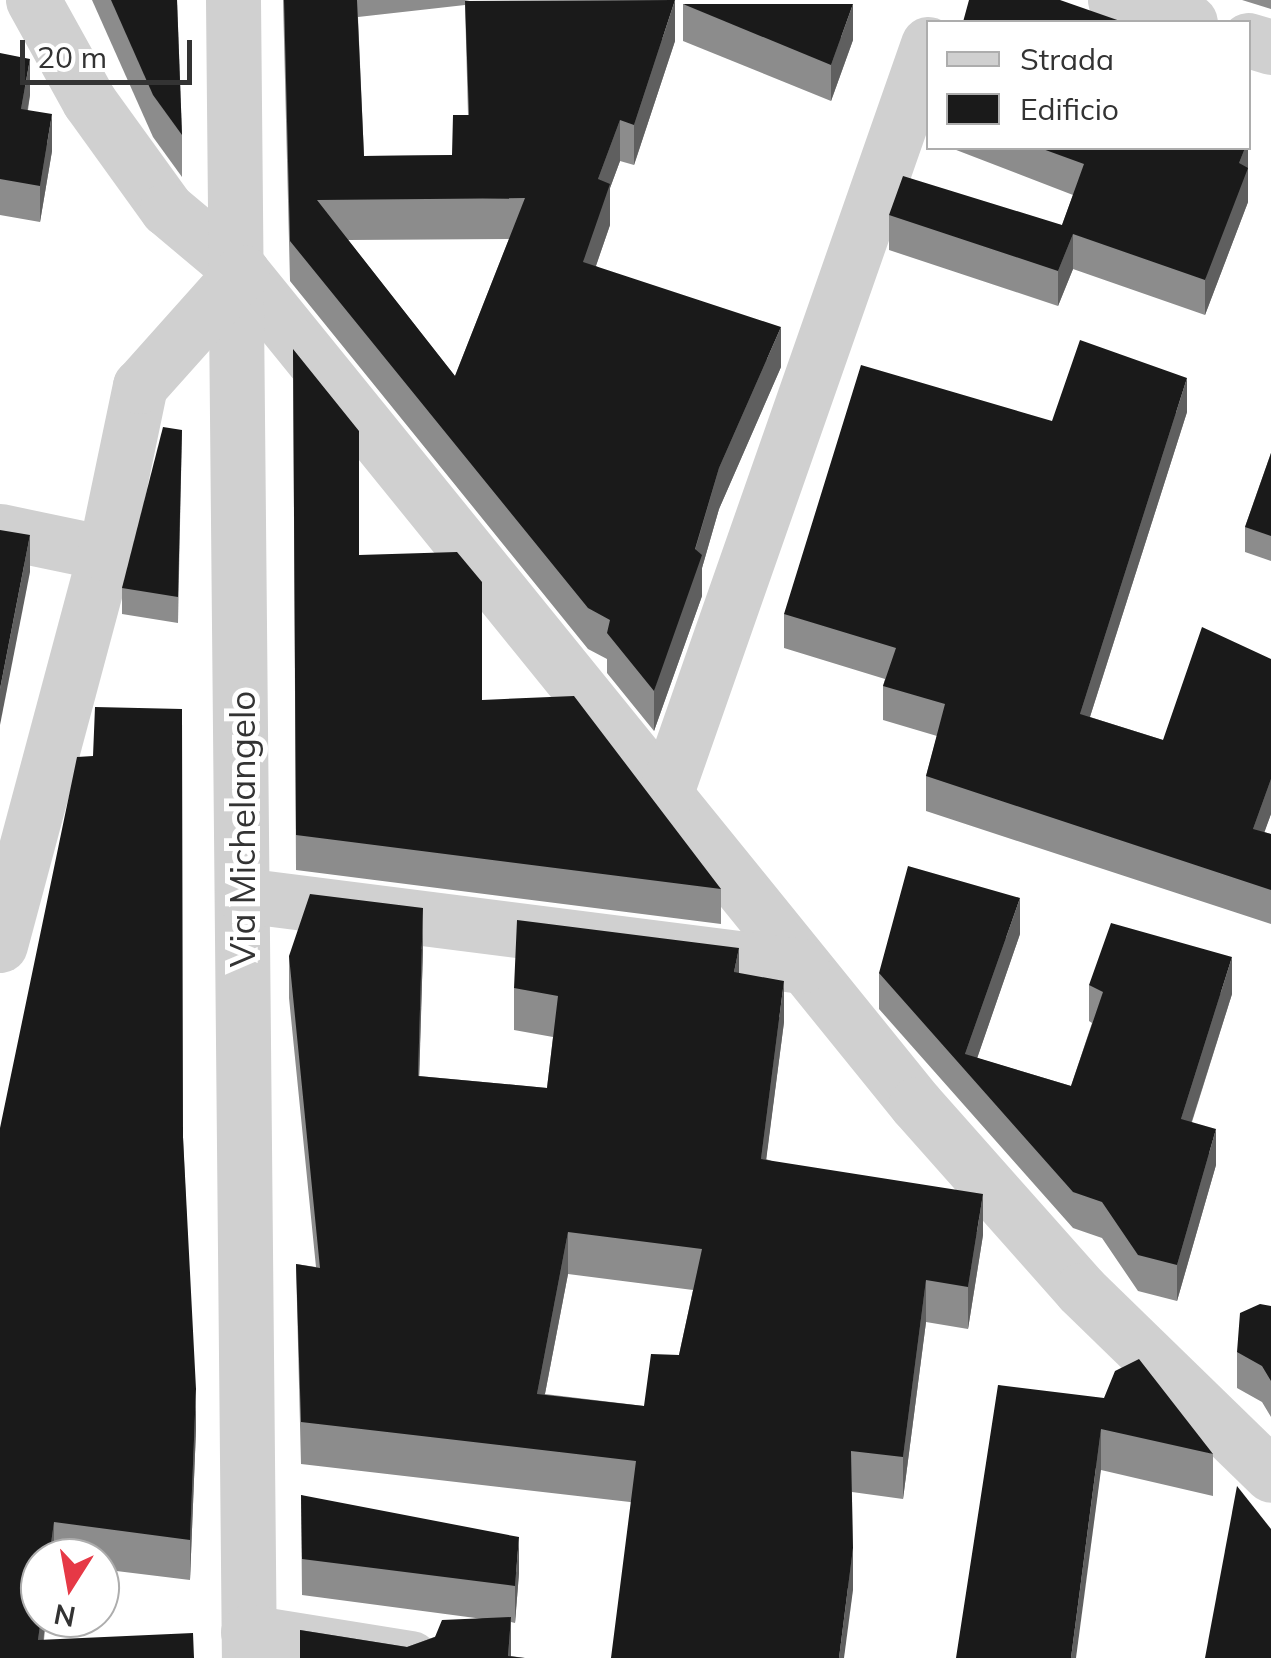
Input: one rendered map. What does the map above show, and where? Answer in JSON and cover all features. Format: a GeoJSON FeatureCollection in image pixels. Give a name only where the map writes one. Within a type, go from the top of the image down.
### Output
{"type":"FeatureCollection","features":[{"type":"Feature","properties":{"kind":"street"},"geometry":{"type":"LineString","coordinates":[[33,0],[89,102],[167,209],[242,272],[802,966],[1081,1290],[1271,1475]]}},
{"type":"Feature","properties":{"kind":"street","name":"Via Michelangelo"},"geometry":{"type":"LineString","coordinates":[[233,0],[242,272],[242,895],[249,1645]]}},
{"type":"Feature","properties":{"kind":"street"},"geometry":{"type":"LineString","coordinates":[[1115,0],[1183,20]]}},
{"type":"Feature","properties":{"kind":"street"},"geometry":{"type":"LineString","coordinates":[[664,798],[926,50]]}},
{"type":"Feature","properties":{"kind":"street"},"geometry":{"type":"LineString","coordinates":[[0,945],[106,553],[140,386],[242,272]]}},
{"type":"Feature","properties":{"kind":"street"},"geometry":{"type":"LineString","coordinates":[[0,531],[106,553]]}},
{"type":"Feature","properties":{"kind":"street"},"geometry":{"type":"LineString","coordinates":[[242,895],[802,966]]}},
{"type":"Feature","properties":{"kind":"street"},"geometry":{"type":"LineString","coordinates":[[249,1645],[410,1658]]}},
{"type":"Feature","properties":{"kind":"building"},"geometry":{"type":"Polygon","coordinates":[[[111,0],[177,0],[182,135],[153,95],[111,0]]]}},
{"type":"Feature","properties":{"kind":"building"},"geometry":{"type":"Polygon","coordinates":[[[284,0],[357,0],[364,156],[452,155],[453,115],[469,115],[465,1],[675,0],[634,125],[620,120],[598,179],[610,184],[583,262],[781,327],[719,468],[695,549],[702,555],[654,691],[607,633],[610,620],[588,608],[290,241],[284,0]],[[525,198],[317,200],[455,376],[525,198]]]}},
{"type":"Feature","properties":{"kind":"building"},"geometry":{"type":"Polygon","coordinates":[[[969,0],[1060,0],[1117,20],[964,20],[969,0]]]}},
{"type":"Feature","properties":{"kind":"building"},"geometry":{"type":"Polygon","coordinates":[[[683,4],[853,4],[831,65],[683,4]]]}},
{"type":"Feature","properties":{"kind":"building"},"geometry":{"type":"Polygon","coordinates":[[[0,53],[30,59],[21,109],[52,114],[40,186],[0,179],[0,53]]]}},
{"type":"Feature","properties":{"kind":"building"},"geometry":{"type":"Polygon","coordinates":[[[1046,150],[1244,150],[1239,163],[1248,168],[1205,280],[1073,234],[1058,271],[889,215],[903,176],[1062,225],[1084,164],[1046,150]]]}},
{"type":"Feature","properties":{"kind":"building"},"geometry":{"type":"Polygon","coordinates":[[[1080,340],[1187,378],[1080,714],[1163,740],[1202,627],[1271,659],[1271,779],[1253,829],[1271,834],[1271,890],[926,776],[945,704],[883,686],[896,648],[784,614],[861,365],[1052,421],[1080,340]]]}},
{"type":"Feature","properties":{"kind":"building"},"geometry":{"type":"Polygon","coordinates":[[[293,349],[359,431],[359,555],[457,552],[482,582],[482,700],[574,696],[721,889],[296,835],[293,349]]]}},
{"type":"Feature","properties":{"kind":"building"},"geometry":{"type":"Polygon","coordinates":[[[163,427],[182,430],[178,597],[122,588],[163,427]]]}},
{"type":"Feature","properties":{"kind":"building"},"geometry":{"type":"Polygon","coordinates":[[[1271,453],[1271,536],[1245,527],[1271,453]]]}},
{"type":"Feature","properties":{"kind":"building"},"geometry":{"type":"Polygon","coordinates":[[[0,530],[30,535],[0,689],[0,530]]]}},
{"type":"Feature","properties":{"kind":"building"},"geometry":{"type":"Polygon","coordinates":[[[95,707],[182,709],[183,1137],[196,1389],[190,1540],[54,1522],[52,1538],[20,1538],[20,1638],[193,1633],[194,1658],[0,1658],[0,1128],[77,757],[93,756],[95,707]]]}},
{"type":"Feature","properties":{"kind":"building"},"geometry":{"type":"Polygon","coordinates":[[[908,866],[1020,898],[965,1054],[1071,1086],[1103,992],[1089,985],[1111,923],[1232,957],[1181,1119],[1216,1129],[1177,1265],[1138,1255],[1102,1202],[1073,1192],[879,973],[908,866]]]}},
{"type":"Feature","properties":{"kind":"building"},"geometry":{"type":"Polygon","coordinates":[[[310,894],[423,908],[418,1076],[547,1088],[558,996],[514,988],[517,920],[739,948],[734,972],[784,981],[761,1159],[983,1194],[968,1287],[926,1280],[903,1457],[851,1451],[853,1548],[839,1658],[611,1658],[636,1461],[301,1422],[296,1264],[320,1268],[289,956],[310,894]],[[568,1232],[537,1394],[644,1406],[651,1354],[679,1355],[702,1249],[568,1232]]]}},
{"type":"Feature","properties":{"kind":"building"},"geometry":{"type":"Polygon","coordinates":[[[1260,1304],[1271,1306],[1271,1381],[1262,1366],[1237,1352],[1240,1313],[1260,1304]]]}},
{"type":"Feature","properties":{"kind":"building"},"geometry":{"type":"Polygon","coordinates":[[[1139,1359],[1213,1454],[1101,1429],[1071,1658],[956,1658],[998,1385],[1104,1398],[1115,1371],[1139,1359]]]}},
{"type":"Feature","properties":{"kind":"building"},"geometry":{"type":"Polygon","coordinates":[[[1237,1486],[1271,1529],[1271,1658],[1205,1658],[1237,1486]]]}},
{"type":"Feature","properties":{"kind":"building"},"geometry":{"type":"Polygon","coordinates":[[[301,1495],[519,1537],[515,1586],[302,1559],[301,1495]]]}},
{"type":"Feature","properties":{"kind":"building"},"geometry":{"type":"Polygon","coordinates":[[[511,1617],[508,1656],[525,1658],[300,1658],[300,1630],[407,1647],[435,1637],[442,1620],[511,1617]]]}}]}
